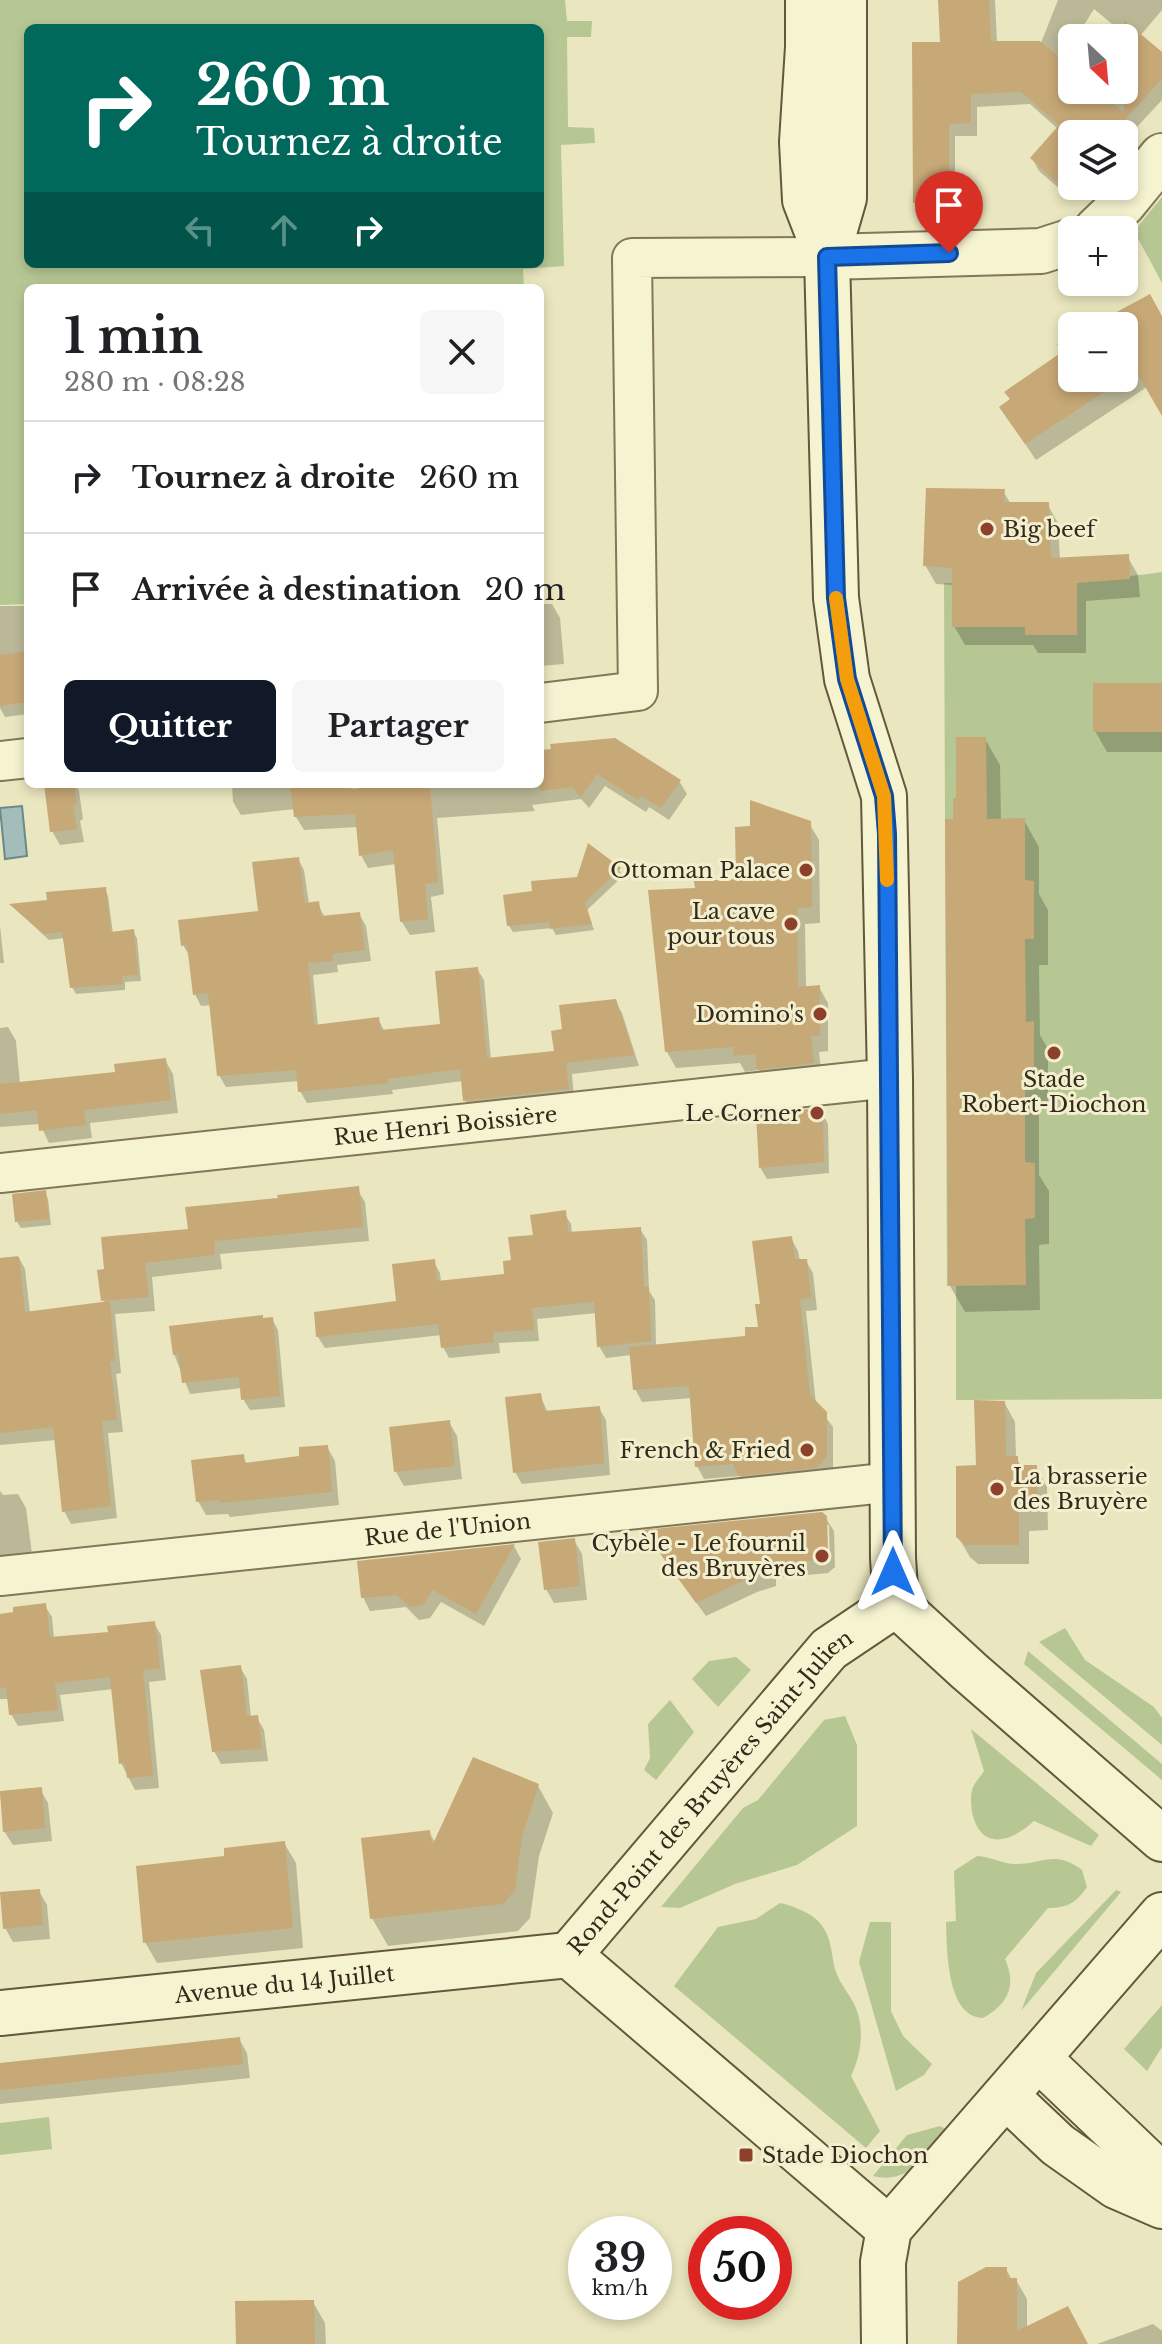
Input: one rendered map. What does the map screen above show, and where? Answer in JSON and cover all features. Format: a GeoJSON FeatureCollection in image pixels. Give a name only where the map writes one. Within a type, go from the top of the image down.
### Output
{"type":"FeatureCollection","features":[{"type":"Feature","properties":{"kind":"main road"},"geometry":{"type":"LineString","coordinates":[[808,0],[802,142],[805,200],[827,257]]}},
{"type":"Feature","properties":{"kind":"main road"},"geometry":{"type":"LineString","coordinates":[[844,0],[844,198],[827,257],[836,598],[847,679],[884,796],[896,1604],[1162,1839]]}},
{"type":"Feature","properties":{"kind":"main road"},"geometry":{"type":"LineString","coordinates":[[1111,216],[1162,156]]}},
{"type":"Feature","properties":{"kind":"main road"},"geometry":{"type":"LineString","coordinates":[[827,257],[1041,251],[1058,246]]}},
{"type":"Feature","properties":{"kind":"main road","name":"Rond-Point des Bruyères Saint-Julien"},"geometry":{"type":"LineString","coordinates":[[889,2229],[569,1955],[829,1649],[896,1604]]}},
{"type":"Feature","properties":{"kind":"main road"},"geometry":{"type":"LineString","coordinates":[[884,2344],[883,2262],[889,2229],[1162,1915]]}},
{"type":"Feature","properties":{"kind":"main road","name":"Avenue du 14 Juillet"},"geometry":{"type":"LineString","coordinates":[[0,2013],[569,1955]]}},
{"type":"Feature","properties":{"kind":"main road"},"geometry":{"type":"LineString","coordinates":[[1038,2058],[1145,2160],[1162,2190]]}},
{"type":"Feature","properties":{"kind":"main road"},"geometry":{"type":"LineString","coordinates":[[1006,2096],[1058,2145],[1116,2186],[1162,2206]]}},
{"type":"Feature","properties":{"kind":"street"},"geometry":{"type":"LineString","coordinates":[[544,703],[638,691],[632,258],[827,257]]}},
{"type":"Feature","properties":{"kind":"street"},"geometry":{"type":"LineString","coordinates":[[0,761],[24,758]]}},
{"type":"Feature","properties":{"kind":"street","name":"Rue Henri Boissière"},"geometry":{"type":"LineString","coordinates":[[0,1173],[890,1078]]}},
{"type":"Feature","properties":{"kind":"street","name":"Rue de l'Union"},"geometry":{"type":"LineString","coordinates":[[0,1576],[894,1482]]}},
{"type":"Feature","properties":{"kind":"green space"},"geometry":{"type":"Polygon","coordinates":[[[0,0],[565,0],[567,21],[592,21],[591,37],[567,37],[568,127],[594,128],[595,143],[561,145],[564,266],[544,267],[544,24],[24,24],[24,268],[537,268],[523,269],[524,284],[24,284],[24,604],[0,605],[0,0]]]}},
{"type":"Feature","properties":{"kind":"green space"},"geometry":{"type":"Polygon","coordinates":[[[1162,197],[1162,283],[1138,238],[1138,226],[1162,197]]]}},
{"type":"Feature","properties":{"kind":"green space","name":"Stade Robert-Diochon"},"geometry":{"type":"Polygon","coordinates":[[[1162,572],[1162,1399],[956,1400],[956,1286],[947,1286],[944,583],[1053,582],[1162,572]]]}},
{"type":"Feature","properties":{"kind":"green space"},"geometry":{"type":"Polygon","coordinates":[[[1065,1628],[1085,1660],[1154,1707],[1162,1718],[1162,1745],[1039,1642],[1065,1628]]]}},
{"type":"Feature","properties":{"kind":"green space"},"geometry":{"type":"Polygon","coordinates":[[[1028,1651],[1162,1764],[1162,1780],[1024,1664],[1028,1651]]]}},
{"type":"Feature","properties":{"kind":"green space"},"geometry":{"type":"Polygon","coordinates":[[[736,1657],[751,1670],[718,1707],[692,1679],[709,1661],[736,1657]]]}},
{"type":"Feature","properties":{"kind":"green space"},"geometry":{"type":"Polygon","coordinates":[[[670,1700],[694,1732],[656,1780],[644,1770],[650,1758],[648,1724],[670,1700]]]}},
{"type":"Feature","properties":{"kind":"green space"},"geometry":{"type":"Polygon","coordinates":[[[845,1716],[857,1745],[857,1826],[797,1865],[735,1884],[680,1908],[661,1907],[743,1808],[758,1800],[824,1720],[845,1716]]]}},
{"type":"Feature","properties":{"kind":"green space"},"geometry":{"type":"Polygon","coordinates":[[[971,1729],[1099,1835],[1091,1846],[1034,1821],[1007,1838],[990,1838],[982,1833],[976,1825],[971,1800],[973,1787],[984,1771],[971,1729]]]}},
{"type":"Feature","properties":{"kind":"green space"},"geometry":{"type":"Polygon","coordinates":[[[977,1856],[1014,1864],[1064,1860],[1082,1870],[1087,1887],[1070,1904],[1048,1908],[1005,1959],[1010,1978],[1008,1993],[999,2007],[983,2018],[971,2015],[955,1994],[948,1964],[946,1934],[946,1922],[956,1921],[954,1871],[977,1856]]]}},
{"type":"Feature","properties":{"kind":"green space"},"geometry":{"type":"Polygon","coordinates":[[[1116,1890],[1121,1892],[1021,2011],[1036,1973],[1116,1890]]]}},
{"type":"Feature","properties":{"kind":"green space"},"geometry":{"type":"Polygon","coordinates":[[[780,1903],[806,1912],[823,1927],[837,1975],[856,2008],[861,2038],[851,2076],[880,2131],[866,2148],[674,1986],[718,1927],[756,1919],[780,1903]]]}},
{"type":"Feature","properties":{"kind":"green space"},"geometry":{"type":"Polygon","coordinates":[[[870,1922],[891,1922],[891,2011],[903,2036],[932,2064],[924,2075],[896,2091],[859,1962],[870,1922]]]}},
{"type":"Feature","properties":{"kind":"green space"},"geometry":{"type":"Polygon","coordinates":[[[1162,2005],[1162,2047],[1147,2071],[1124,2049],[1162,2005]]]}},
{"type":"Feature","properties":{"kind":"green space"},"geometry":{"type":"Polygon","coordinates":[[[49,2117],[52,2149],[0,2155],[0,2123],[49,2117]]]}},
{"type":"Feature","properties":{"kind":"green space"},"geometry":{"type":"Polygon","coordinates":[[[940,2126],[946,2129],[916,2166],[897,2176],[873,2176],[907,2135],[940,2126]]]}},
{"type":"Feature","properties":{"kind":"water"},"geometry":{"type":"Polygon","coordinates":[[[22,806],[27,856],[5,859],[0,808],[22,806]]]}},
{"type":"Feature","properties":{"kind":"building"},"geometry":{"type":"Polygon","coordinates":[[[938,0],[989,0],[991,41],[1040,41],[1058,56],[1058,104],[1113,104],[1124,113],[1124,104],[1138,104],[1138,32],[1162,52],[1162,79],[1125,120],[1058,120],[1058,124],[1021,92],[971,94],[971,123],[949,124],[949,203],[913,203],[912,42],[940,42],[938,0]]]}},
{"type":"Feature","properties":{"kind":"building"},"geometry":{"type":"Polygon","coordinates":[[[1058,126],[1058,183],[1030,158],[1058,126]]]}},
{"type":"Feature","properties":{"kind":"building"},"geometry":{"type":"Polygon","coordinates":[[[1150,294],[1162,316],[1162,416],[1138,374],[1138,312],[1117,312],[1150,294]]]}},
{"type":"Feature","properties":{"kind":"building"},"geometry":{"type":"Polygon","coordinates":[[[1058,355],[1058,392],[1104,392],[1025,444],[999,407],[1010,399],[1004,392],[1058,355]]]}},
{"type":"Feature","properties":{"kind":"building"},"geometry":{"type":"Polygon","coordinates":[[[926,488],[1005,489],[1004,502],[1049,502],[1051,558],[1129,554],[1130,579],[1077,583],[1077,635],[1025,635],[1025,627],[952,627],[952,568],[923,566],[926,488]]]}},
{"type":"Feature","properties":{"kind":"building"},"geometry":{"type":"Polygon","coordinates":[[[24,652],[24,703],[0,706],[0,655],[24,652]]]}},
{"type":"Feature","properties":{"kind":"building"},"geometry":{"type":"Polygon","coordinates":[[[1093,683],[1162,683],[1162,732],[1093,732],[1093,683]]]}},
{"type":"Feature","properties":{"kind":"building"},"geometry":{"type":"Polygon","coordinates":[[[956,737],[986,737],[987,819],[1025,818],[1025,880],[1034,881],[1034,939],[1025,939],[1026,1022],[1034,1021],[1034,1079],[1025,1079],[1025,1162],[1035,1163],[1035,1218],[1025,1219],[1026,1285],[948,1286],[945,819],[953,819],[953,798],[956,798],[956,737]]]}},
{"type":"Feature","properties":{"kind":"building"},"geometry":{"type":"Polygon","coordinates":[[[615,738],[681,780],[661,808],[641,796],[638,800],[597,774],[581,797],[572,787],[540,791],[544,788],[544,750],[551,749],[550,744],[615,738]]]}},
{"type":"Feature","properties":{"kind":"building"},"geometry":{"type":"Polygon","coordinates":[[[44,788],[75,788],[77,805],[73,806],[77,829],[50,832],[44,788]]]}},
{"type":"Feature","properties":{"kind":"building"},"geometry":{"type":"Polygon","coordinates":[[[290,788],[430,788],[438,882],[425,884],[428,919],[400,922],[393,850],[359,856],[355,814],[294,817],[290,788]]]}},
{"type":"Feature","properties":{"kind":"building"},"geometry":{"type":"Polygon","coordinates":[[[750,800],[811,821],[812,907],[797,908],[798,987],[820,985],[820,1036],[811,1036],[814,1063],[757,1070],[755,1054],[734,1056],[733,1047],[665,1052],[648,890],[695,888],[694,881],[736,879],[735,827],[750,826],[750,800]]]}},
{"type":"Feature","properties":{"kind":"building"},"geometry":{"type":"Polygon","coordinates":[[[588,843],[621,868],[585,902],[592,924],[550,929],[549,922],[507,926],[503,895],[532,891],[531,881],[577,877],[588,843]]]}},
{"type":"Feature","properties":{"kind":"building"},"geometry":{"type":"Polygon","coordinates":[[[299,857],[305,903],[319,901],[321,916],[360,912],[365,950],[332,954],[333,961],[308,963],[314,1025],[379,1017],[381,1030],[440,1024],[435,971],[478,967],[487,1058],[554,1051],[551,1031],[562,1029],[559,1005],[616,999],[634,1055],[566,1063],[569,1089],[463,1101],[460,1069],[387,1079],[388,1083],[298,1092],[296,1070],[217,1076],[208,993],[193,995],[187,945],[181,946],[178,920],[258,911],[252,862],[299,857]]]}},
{"type":"Feature","properties":{"kind":"building"},"geometry":{"type":"Polygon","coordinates":[[[106,887],[111,932],[134,929],[138,975],[122,976],[123,984],[70,988],[62,932],[44,934],[9,904],[47,900],[46,892],[106,887]]]}},
{"type":"Feature","properties":{"kind":"building"},"geometry":{"type":"Polygon","coordinates":[[[166,1058],[171,1100],[84,1110],[86,1125],[39,1131],[37,1110],[0,1114],[0,1084],[115,1072],[114,1064],[166,1058]]]}},
{"type":"Feature","properties":{"kind":"building"},"geometry":{"type":"Polygon","coordinates":[[[823,1110],[824,1162],[759,1168],[756,1114],[823,1110]]]}},
{"type":"Feature","properties":{"kind":"building"},"geometry":{"type":"Polygon","coordinates":[[[359,1186],[363,1227],[214,1241],[215,1255],[145,1263],[149,1297],[101,1301],[97,1270],[104,1269],[101,1237],[188,1229],[185,1207],[359,1186]]]}},
{"type":"Feature","properties":{"kind":"building"},"geometry":{"type":"Polygon","coordinates":[[[46,1190],[49,1219],[15,1222],[12,1194],[46,1190]]]}},
{"type":"Feature","properties":{"kind":"building"},"geometry":{"type":"Polygon","coordinates":[[[566,1210],[568,1232],[641,1227],[644,1287],[649,1287],[651,1341],[597,1347],[594,1302],[532,1308],[534,1330],[493,1332],[494,1342],[441,1348],[438,1324],[316,1337],[314,1312],[396,1301],[392,1264],[435,1259],[437,1281],[504,1274],[503,1261],[511,1260],[508,1237],[533,1235],[530,1215],[566,1210]]]}},
{"type":"Feature","properties":{"kind":"building"},"geometry":{"type":"Polygon","coordinates":[[[792,1236],[795,1259],[807,1259],[811,1298],[800,1299],[810,1395],[827,1412],[827,1456],[817,1468],[738,1476],[733,1464],[695,1467],[689,1386],[633,1390],[629,1347],[745,1336],[745,1327],[758,1327],[755,1304],[760,1304],[752,1241],[792,1236]]]}},
{"type":"Feature","properties":{"kind":"building"},"geometry":{"type":"Polygon","coordinates":[[[19,1257],[25,1312],[110,1301],[115,1361],[110,1362],[117,1420],[102,1421],[111,1506],[62,1512],[53,1427],[0,1433],[0,1258],[19,1257]]]}},
{"type":"Feature","properties":{"kind":"building"},"geometry":{"type":"Polygon","coordinates":[[[263,1315],[263,1318],[273,1317],[280,1396],[241,1400],[239,1377],[182,1383],[178,1354],[173,1355],[169,1326],[263,1315]]]}},
{"type":"Feature","properties":{"kind":"building"},"geometry":{"type":"Polygon","coordinates":[[[541,1393],[544,1411],[600,1406],[604,1463],[513,1473],[505,1397],[541,1393]]]}},
{"type":"Feature","properties":{"kind":"building","name":"La brasserie des Bruyère"},"geometry":{"type":"Polygon","coordinates":[[[974,1400],[1005,1401],[1006,1456],[1018,1456],[1018,1465],[1037,1465],[1038,1511],[1019,1512],[1019,1545],[965,1545],[956,1537],[956,1466],[976,1465],[974,1400]]]}},
{"type":"Feature","properties":{"kind":"building"},"geometry":{"type":"Polygon","coordinates":[[[450,1420],[455,1466],[394,1472],[389,1427],[450,1420]]]}},
{"type":"Feature","properties":{"kind":"building"},"geometry":{"type":"Polygon","coordinates":[[[328,1445],[332,1492],[220,1503],[219,1500],[196,1502],[191,1460],[244,1454],[245,1463],[299,1456],[299,1447],[328,1445]]]}},
{"type":"Feature","properties":{"kind":"building"},"geometry":{"type":"Polygon","coordinates":[[[822,1512],[827,1516],[828,1552],[820,1560],[769,1565],[769,1572],[696,1603],[643,1530],[822,1512]]]}},
{"type":"Feature","properties":{"kind":"building"},"geometry":{"type":"Polygon","coordinates":[[[575,1538],[580,1586],[544,1590],[538,1542],[575,1538]]]}},
{"type":"Feature","properties":{"kind":"building"},"geometry":{"type":"Polygon","coordinates":[[[515,1544],[476,1614],[433,1590],[423,1605],[410,1607],[397,1595],[361,1598],[357,1561],[515,1544]]]}},
{"type":"Feature","properties":{"kind":"building"},"geometry":{"type":"Polygon","coordinates":[[[46,1603],[50,1637],[108,1632],[107,1626],[155,1621],[160,1668],[143,1670],[153,1776],[127,1778],[125,1763],[119,1764],[110,1677],[55,1683],[58,1710],[9,1715],[6,1687],[0,1688],[0,1614],[13,1612],[13,1607],[46,1603]]]}},
{"type":"Feature","properties":{"kind":"building"},"geometry":{"type":"Polygon","coordinates":[[[241,1665],[247,1716],[258,1715],[262,1749],[212,1752],[200,1670],[241,1665]]]}},
{"type":"Feature","properties":{"kind":"building"},"geometry":{"type":"Polygon","coordinates":[[[473,1757],[539,1784],[522,1837],[515,1890],[503,1904],[370,1919],[361,1838],[430,1830],[432,1846],[473,1757]]]}},
{"type":"Feature","properties":{"kind":"building"},"geometry":{"type":"Polygon","coordinates":[[[42,1787],[45,1828],[3,1832],[0,1791],[42,1787]]]}},
{"type":"Feature","properties":{"kind":"building"},"geometry":{"type":"Polygon","coordinates":[[[285,1841],[293,1928],[143,1943],[136,1866],[224,1856],[224,1848],[285,1841]]]}},
{"type":"Feature","properties":{"kind":"building"},"geometry":{"type":"Polygon","coordinates":[[[40,1889],[43,1925],[3,1929],[0,1892],[40,1889]]]}},
{"type":"Feature","properties":{"kind":"building"},"geometry":{"type":"Polygon","coordinates":[[[240,2037],[243,2064],[0,2090],[0,2063],[240,2037]]]}},
{"type":"Feature","properties":{"kind":"building"},"geometry":{"type":"Polygon","coordinates":[[[986,2267],[1007,2267],[1007,2278],[1017,2278],[1017,2331],[1068,2306],[1088,2344],[957,2344],[958,2282],[986,2267]]]}},
{"type":"Feature","properties":{"kind":"building"},"geometry":{"type":"Polygon","coordinates":[[[314,2300],[315,2344],[236,2344],[235,2301],[314,2300]]]}},
{"type":"Feature","properties":{"kind":"slow traffic"},"geometry":{"type":"LineString","coordinates":[[836,598],[847,679],[884,796],[887,880]]}},
{"type":"Feature","properties":{"kind":"place","name":"Big beef"},"geometry":{"type":"Point","coordinates":[987,529]}},
{"type":"Feature","properties":{"kind":"place","name":"Ottoman Palace"},"geometry":{"type":"Point","coordinates":[806,870]}},
{"type":"Feature","properties":{"kind":"place","name":"La cave pour tous"},"geometry":{"type":"Point","coordinates":[791,924]}},
{"type":"Feature","properties":{"kind":"place","name":"Domino's"},"geometry":{"type":"Point","coordinates":[820,1014]}},
{"type":"Feature","properties":{"kind":"place","name":"Stade Robert-Diochon"},"geometry":{"type":"Point","coordinates":[1054,1053]}},
{"type":"Feature","properties":{"kind":"place","name":"Le Corner"},"geometry":{"type":"Point","coordinates":[817,1113]}},
{"type":"Feature","properties":{"kind":"place","name":"French & Fried"},"geometry":{"type":"Point","coordinates":[807,1450]}},
{"type":"Feature","properties":{"kind":"place","name":"La brasserie des Bruyère"},"geometry":{"type":"Point","coordinates":[997,1489]}},
{"type":"Feature","properties":{"kind":"place","name":"Cybèle - Le fournil des Bruyères"},"geometry":{"type":"Point","coordinates":[822,1556]}},
{"type":"Feature","properties":{"kind":"place","name":"Stade Diochon"},"geometry":{"type":"Point","coordinates":[746,2155]}},
{"type":"Feature","properties":{"kind":"route"},"geometry":{"type":"LineString","coordinates":[[893,1572],[887,834],[884,796],[847,679],[836,598],[827,257],[949,253]]}}]}
